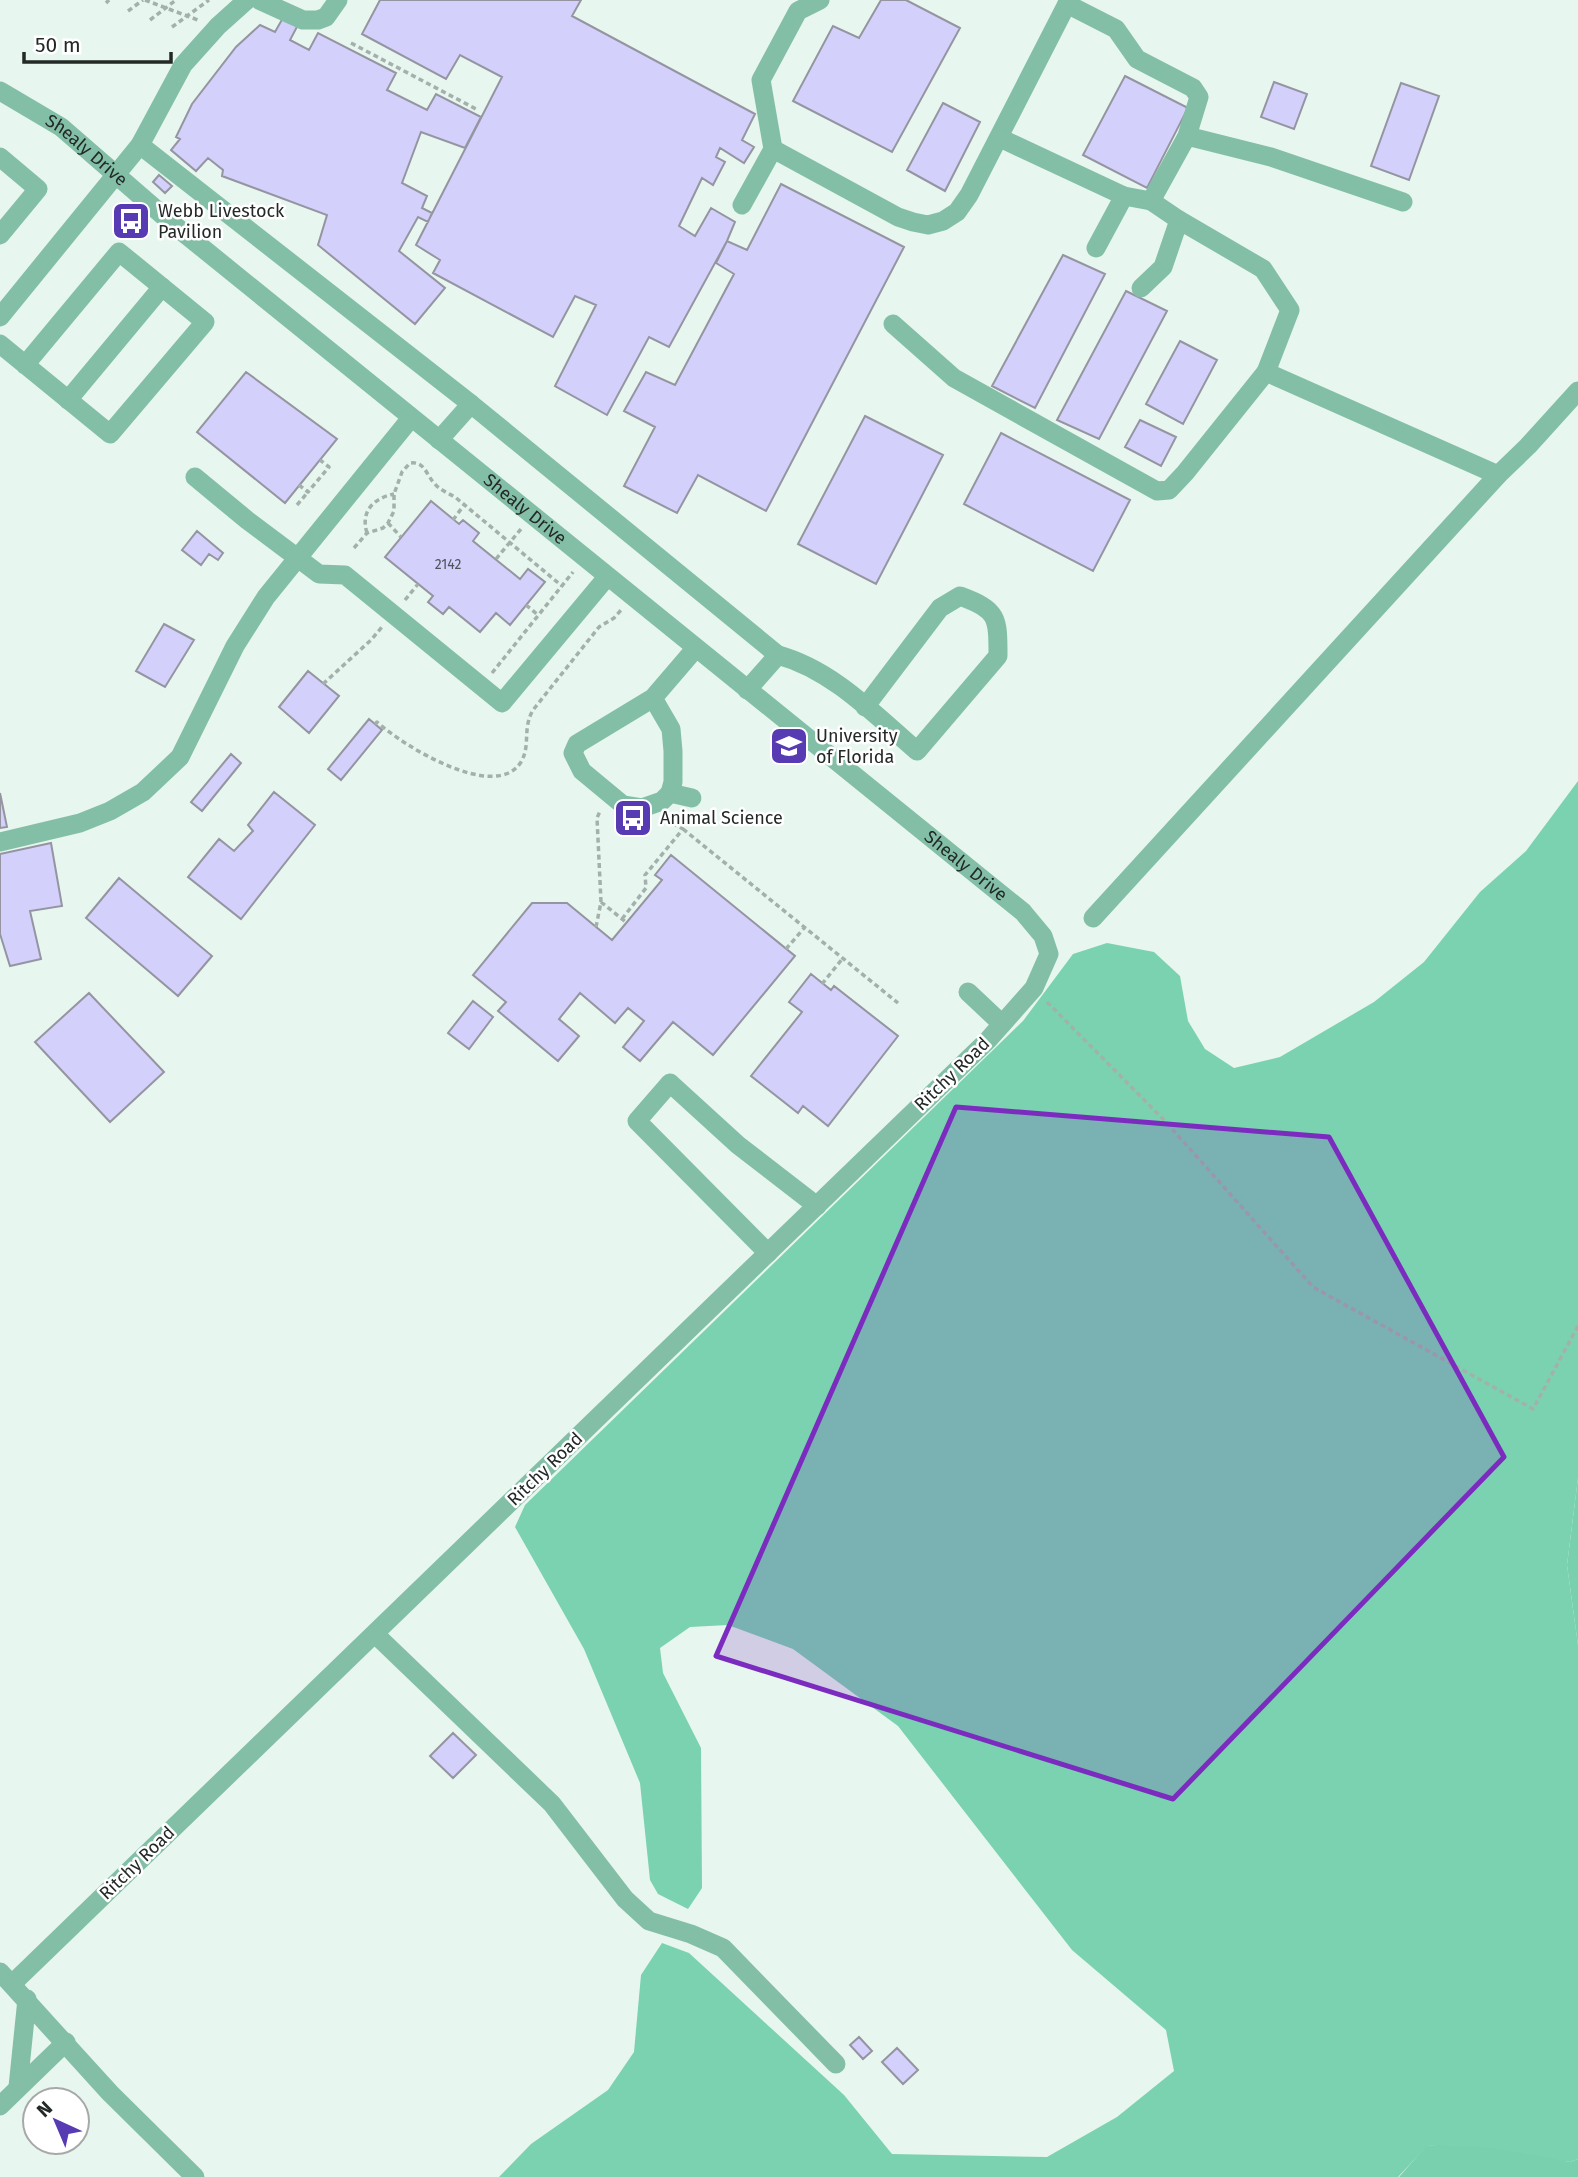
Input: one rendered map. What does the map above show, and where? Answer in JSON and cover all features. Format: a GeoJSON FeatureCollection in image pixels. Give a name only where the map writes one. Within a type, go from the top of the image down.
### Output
{"type":"FeatureCollection","features":[{"type":"Feature","properties":{"kind":"street"},"geometry":{"type":"LineString","coordinates":[[0,317],[140,145],[183,65],[218,26],[247,0]]}},
{"type":"Feature","properties":{"kind":"street"},"geometry":{"type":"LineString","coordinates":[[259,0],[310,21],[326,17],[338,0]]}},
{"type":"Feature","properties":{"kind":"street"},"geometry":{"type":"LineString","coordinates":[[742,205],[773,149],[761,80],[797,11],[820,0]]}},
{"type":"Feature","properties":{"kind":"street"},"geometry":{"type":"LineString","coordinates":[[773,149],[898,217],[928,225],[943,221],[957,212],[969,195],[1068,2],[1116,29],[1137,59],[1193,88],[1199,97],[1187,136],[1150,201]]}},
{"type":"Feature","properties":{"kind":"street","name":"Shealy Drive"},"geometry":{"type":"LineString","coordinates":[[0,91],[61,127],[115,175],[411,418],[1023,912],[1043,936]]}},
{"type":"Feature","properties":{"kind":"street"},"geometry":{"type":"LineString","coordinates":[[1187,136],[1271,157],[1403,202]]}},
{"type":"Feature","properties":{"kind":"street"},"geometry":{"type":"LineString","coordinates":[[893,324],[954,378],[1157,491],[1169,490],[1266,372],[1290,310],[1263,269],[1150,201],[1125,196],[1000,138]]}},
{"type":"Feature","properties":{"kind":"street"},"geometry":{"type":"LineString","coordinates":[[140,145],[471,404],[778,655],[798,661],[823,674],[917,751],[998,656],[998,623],[984,604],[960,596],[940,608],[865,707]]}},
{"type":"Feature","properties":{"kind":"street"},"geometry":{"type":"LineString","coordinates":[[0,157],[38,189],[0,235]]}},
{"type":"Feature","properties":{"kind":"street"},"geometry":{"type":"LineString","coordinates":[[1096,247],[1125,196]]}},
{"type":"Feature","properties":{"kind":"street"},"geometry":{"type":"LineString","coordinates":[[1141,288],[1163,267],[1179,219]]}},
{"type":"Feature","properties":{"kind":"street"},"geometry":{"type":"LineString","coordinates":[[0,344],[25,365],[110,434],[205,322],[119,252],[25,365]]}},
{"type":"Feature","properties":{"kind":"street"},"geometry":{"type":"LineString","coordinates":[[68,400],[162,287]]}},
{"type":"Feature","properties":{"kind":"street"},"geometry":{"type":"LineString","coordinates":[[1266,372],[1497,475]]}},
{"type":"Feature","properties":{"kind":"street"},"geometry":{"type":"LineString","coordinates":[[1093,918],[1497,475],[1528,446],[1578,391]]}},
{"type":"Feature","properties":{"kind":"street"},"geometry":{"type":"LineString","coordinates":[[439,440],[471,404]]}},
{"type":"Feature","properties":{"kind":"street"},"geometry":{"type":"LineString","coordinates":[[0,842],[80,823],[110,811],[143,792],[180,757],[234,646],[266,597],[411,418]]}},
{"type":"Feature","properties":{"kind":"street"},"geometry":{"type":"LineString","coordinates":[[195,477],[318,574],[345,575],[502,703],[607,577]]}},
{"type":"Feature","properties":{"kind":"street"},"geometry":{"type":"LineString","coordinates":[[653,698],[671,729],[674,766],[670,793],[651,806],[630,808],[582,771],[573,753],[577,744],[653,698],[695,649]]}},
{"type":"Feature","properties":{"kind":"street"},"geometry":{"type":"LineString","coordinates":[[747,690],[778,655]]}},
{"type":"Feature","properties":{"kind":"street"},"geometry":{"type":"LineString","coordinates":[[670,793],[692,798]]}},
{"type":"Feature","properties":{"kind":"street","name":"Ritchy Road"},"geometry":{"type":"LineString","coordinates":[[6,1978],[375,1634],[1002,1024],[1034,988],[1049,954],[1043,936]]}},
{"type":"Feature","properties":{"kind":"street"},"geometry":{"type":"LineString","coordinates":[[968,992],[1002,1024]]}},
{"type":"Feature","properties":{"kind":"street"},"geometry":{"type":"LineString","coordinates":[[768,1253],[637,1121],[670,1083],[738,1145],[817,1206]]}},
{"type":"Feature","properties":{"kind":"street"},"geometry":{"type":"LineString","coordinates":[[375,1634],[552,1804],[625,1899],[649,1921],[691,1934],[723,1948],[836,2064]]}},
{"type":"Feature","properties":{"kind":"street"},"geometry":{"type":"LineString","coordinates":[[6,1978],[110,2093],[195,2177]]}},
{"type":"Feature","properties":{"kind":"street"},"geometry":{"type":"LineString","coordinates":[[18,2087],[27,1999]]}},
{"type":"Feature","properties":{"kind":"street"},"geometry":{"type":"LineString","coordinates":[[0,2106],[66,2042]]}},
{"type":"Feature","properties":{"kind":"path"},"geometry":{"type":"LineString","coordinates":[[128,11],[144,0],[203,22]]}},
{"type":"Feature","properties":{"kind":"path"},"geometry":{"type":"LineString","coordinates":[[150,20],[177,0]]}},
{"type":"Feature","properties":{"kind":"path"},"geometry":{"type":"LineString","coordinates":[[172,27],[209,0]]}},
{"type":"Feature","properties":{"kind":"path"},"geometry":{"type":"LineString","coordinates":[[351,43],[476,109]]}},
{"type":"Feature","properties":{"kind":"path"},"geometry":{"type":"LineString","coordinates":[[297,505],[329,467],[320,460]]}},
{"type":"Feature","properties":{"kind":"path"},"geometry":{"type":"LineString","coordinates":[[354,548],[367,533],[383,528],[388,523],[394,511],[394,494],[405,467],[416,462],[422,465],[434,484],[464,505],[562,586]]}},
{"type":"Feature","properties":{"kind":"path"},"geometry":{"type":"LineString","coordinates":[[299,485],[308,492]]}},
{"type":"Feature","properties":{"kind":"path"},"geometry":{"type":"LineString","coordinates":[[367,533],[364,521],[370,506],[384,496],[394,494]]}},
{"type":"Feature","properties":{"kind":"path"},"geometry":{"type":"LineString","coordinates":[[453,520],[464,505]]}},
{"type":"Feature","properties":{"kind":"path"},"geometry":{"type":"LineString","coordinates":[[388,523],[401,537]]}},
{"type":"Feature","properties":{"kind":"path"},"geometry":{"type":"LineString","coordinates":[[496,559],[523,527]]}},
{"type":"Feature","properties":{"kind":"path"},"geometry":{"type":"LineString","coordinates":[[491,674],[575,569]]}},
{"type":"Feature","properties":{"kind":"path"},"geometry":{"type":"LineString","coordinates":[[410,593],[418,584]]}},
{"type":"Feature","properties":{"kind":"path"},"geometry":{"type":"LineString","coordinates":[[526,605],[538,615]]}},
{"type":"Feature","properties":{"kind":"path"},"geometry":{"type":"LineString","coordinates":[[323,684],[374,637]]}},
{"type":"Feature","properties":{"kind":"path"},"geometry":{"type":"LineString","coordinates":[[596,927],[601,902],[597,818],[606,806]]}},
{"type":"Feature","properties":{"kind":"path"},"geometry":{"type":"LineString","coordinates":[[664,818],[683,829],[898,1003]]}},
{"type":"Feature","properties":{"kind":"path"},"geometry":{"type":"LineString","coordinates":[[622,919],[646,887],[645,875],[683,829]]}},
{"type":"Feature","properties":{"kind":"path"},"geometry":{"type":"LineString","coordinates":[[601,902],[626,923]]}},
{"type":"Feature","properties":{"kind":"path"},"geometry":{"type":"LineString","coordinates":[[786,949],[805,927]]}},
{"type":"Feature","properties":{"kind":"path"},"geometry":{"type":"LineString","coordinates":[[822,984],[843,958]]}},
{"type":"Feature","properties":{"kind":"path"},"geometry":{"type":"LineString","coordinates":[[1034,988],[1165,1121],[1312,1287],[1533,1409],[1578,1326]]}},
{"type":"Feature","properties":{"kind":"highlighted area"},"geometry":{"type":"Polygon","coordinates":[[[956,1107],[1329,1137],[1504,1457],[1173,1799],[716,1656],[956,1107]]]}},
{"type":"Feature","properties":{"kind":"shaded area"},"geometry":{"type":"Polygon","coordinates":[[[1578,781],[1578,1478],[1567,1565],[1578,1645],[1578,2159],[1570,2162],[1428,2145],[1398,2177],[499,2177],[531,2144],[608,2090],[634,2052],[641,1975],[662,1943],[689,1953],[844,2095],[892,2154],[1047,2157],[1117,2117],[1174,2071],[1166,2030],[1072,1950],[898,1726],[793,1649],[728,1625],[690,1627],[660,1648],[663,1673],[701,1748],[702,1888],[688,1909],[658,1894],[650,1880],[640,1783],[584,1649],[515,1527],[525,1505],[1023,1021],[1073,954],[1107,943],[1154,952],[1180,976],[1188,1021],[1205,1049],[1234,1068],[1280,1057],[1374,1002],[1424,962],[1480,892],[1526,851],[1578,781]]]}},
{"type":"Feature","properties":{"kind":"shaded area"},"geometry":{"type":"Polygon","coordinates":[[[1578,1478],[1578,1645],[1567,1565],[1578,1478]]]}},
{"type":"Feature","properties":{"kind":"shaded area"},"geometry":{"type":"Polygon","coordinates":[[[1427,2145],[1493,2148],[1570,2162],[1578,2159],[1578,2177],[1399,2177],[1427,2145]]]}},
{"type":"Feature","properties":{"kind":"building"},"geometry":{"type":"Polygon","coordinates":[[[380,0],[581,0],[572,16],[755,114],[742,140],[754,147],[744,163],[720,148],[716,157],[725,162],[713,185],[702,178],[679,226],[695,236],[711,208],[735,222],[727,241],[669,347],[649,337],[607,415],[555,386],[596,305],[575,296],[553,337],[433,273],[440,260],[416,245],[502,77],[460,55],[446,79],[362,34],[380,0]]]}},
{"type":"Feature","properties":{"kind":"building"},"geometry":{"type":"Polygon","coordinates":[[[881,0],[906,0],[960,28],[892,152],[793,101],[833,26],[859,38],[881,0]]]}},
{"type":"Feature","properties":{"kind":"building"},"geometry":{"type":"Polygon","coordinates":[[[284,16],[299,23],[290,40],[309,50],[318,33],[396,73],[387,90],[427,110],[436,94],[481,117],[465,148],[421,132],[402,183],[427,196],[422,208],[432,213],[428,222],[418,217],[399,251],[445,288],[415,324],[318,245],[327,215],[222,176],[223,170],[208,158],[196,171],[171,150],[180,139],[176,137],[192,104],[236,47],[260,25],[275,32],[284,16]]]}},
{"type":"Feature","properties":{"kind":"building"},"geometry":{"type":"Polygon","coordinates":[[[1125,76],[1188,108],[1147,188],[1083,155],[1125,76]]]}},
{"type":"Feature","properties":{"kind":"building"},"geometry":{"type":"Polygon","coordinates":[[[1274,82],[1307,94],[1294,129],[1261,117],[1274,82]]]}},
{"type":"Feature","properties":{"kind":"building"},"geometry":{"type":"Polygon","coordinates":[[[1401,83],[1439,96],[1409,180],[1371,166],[1401,83]]]}},
{"type":"Feature","properties":{"kind":"building"},"geometry":{"type":"Polygon","coordinates":[[[943,103],[980,122],[945,191],[907,170],[943,103]]]}},
{"type":"Feature","properties":{"kind":"building"},"geometry":{"type":"Polygon","coordinates":[[[159,175],[172,186],[165,193],[153,182],[159,175]]]}},
{"type":"Feature","properties":{"kind":"building"},"geometry":{"type":"Polygon","coordinates":[[[781,184],[904,247],[766,511],[698,475],[677,513],[624,486],[655,427],[624,411],[646,372],[675,385],[734,274],[716,263],[727,241],[747,250],[781,184]]]}},
{"type":"Feature","properties":{"kind":"building"},"geometry":{"type":"Polygon","coordinates":[[[1063,255],[1105,274],[1035,408],[992,386],[1063,255]]]}},
{"type":"Feature","properties":{"kind":"building"},"geometry":{"type":"Polygon","coordinates":[[[1126,291],[1167,311],[1099,439],[1057,420],[1126,291]]]}},
{"type":"Feature","properties":{"kind":"building"},"geometry":{"type":"Polygon","coordinates":[[[1180,341],[1217,360],[1183,424],[1146,404],[1180,341]]]}},
{"type":"Feature","properties":{"kind":"building"},"geometry":{"type":"Polygon","coordinates":[[[246,372],[337,439],[285,503],[197,432],[246,372]]]}},
{"type":"Feature","properties":{"kind":"building"},"geometry":{"type":"Polygon","coordinates":[[[865,416],[943,455],[876,584],[798,544],[865,416]]]}},
{"type":"Feature","properties":{"kind":"building"},"geometry":{"type":"Polygon","coordinates":[[[1140,420],[1176,437],[1161,466],[1125,447],[1140,420]]]}},
{"type":"Feature","properties":{"kind":"building"},"geometry":{"type":"Polygon","coordinates":[[[1001,433],[1130,500],[1093,571],[964,504],[1001,433]]]}},
{"type":"Feature","properties":{"kind":"building"},"geometry":{"type":"Polygon","coordinates":[[[431,501],[459,524],[463,520],[479,533],[473,541],[520,579],[528,569],[545,582],[510,625],[496,613],[480,632],[449,607],[443,614],[428,602],[433,596],[385,557],[431,501]]]}},
{"type":"Feature","properties":{"kind":"building"},"geometry":{"type":"Polygon","coordinates":[[[197,531],[223,553],[218,560],[209,554],[201,565],[182,550],[197,531]]]}},
{"type":"Feature","properties":{"kind":"building"},"geometry":{"type":"Polygon","coordinates":[[[164,624],[194,640],[165,687],[136,671],[164,624]]]}},
{"type":"Feature","properties":{"kind":"building"},"geometry":{"type":"Polygon","coordinates":[[[308,671],[339,696],[309,733],[279,707],[308,671]]]}},
{"type":"Feature","properties":{"kind":"building"},"geometry":{"type":"Polygon","coordinates":[[[369,719],[382,730],[341,780],[328,769],[369,719]]]}},
{"type":"Feature","properties":{"kind":"building"},"geometry":{"type":"Polygon","coordinates":[[[231,754],[241,763],[202,811],[191,802],[231,754]]]}},
{"type":"Feature","properties":{"kind":"building"},"geometry":{"type":"Polygon","coordinates":[[[274,792],[315,825],[241,919],[188,877],[219,839],[234,851],[253,831],[248,825],[274,792]]]}},
{"type":"Feature","properties":{"kind":"building"},"geometry":{"type":"Polygon","coordinates":[[[0,793],[7,827],[0,828],[0,793]]]}},
{"type":"Feature","properties":{"kind":"building"},"geometry":{"type":"Polygon","coordinates":[[[51,843],[62,906],[30,911],[41,959],[10,966],[0,934],[0,854],[51,843]]]}},
{"type":"Feature","properties":{"kind":"building"},"geometry":{"type":"Polygon","coordinates":[[[671,855],[795,956],[713,1055],[673,1022],[640,1061],[623,1047],[644,1021],[628,1008],[615,1023],[580,993],[559,1019],[579,1036],[558,1061],[498,1011],[506,1002],[473,975],[532,903],[567,903],[612,940],[662,880],[655,875],[671,855]]]}},
{"type":"Feature","properties":{"kind":"building"},"geometry":{"type":"Polygon","coordinates":[[[119,878],[212,956],[178,996],[86,918],[119,878]]]}},
{"type":"Feature","properties":{"kind":"building"},"geometry":{"type":"Polygon","coordinates":[[[811,974],[831,990],[834,986],[898,1036],[828,1126],[803,1106],[798,1113],[751,1076],[802,1012],[789,1002],[811,974]]]}},
{"type":"Feature","properties":{"kind":"building"},"geometry":{"type":"Polygon","coordinates":[[[89,993],[164,1072],[110,1122],[35,1042],[89,993]]]}},
{"type":"Feature","properties":{"kind":"building"},"geometry":{"type":"Polygon","coordinates":[[[473,1001],[493,1017],[469,1049],[448,1033],[473,1001]]]}},
{"type":"Feature","properties":{"kind":"building"},"geometry":{"type":"Polygon","coordinates":[[[453,1733],[476,1755],[453,1778],[430,1756],[453,1733]]]}},
{"type":"Feature","properties":{"kind":"building"},"geometry":{"type":"Polygon","coordinates":[[[859,2037],[872,2051],[863,2059],[850,2045],[859,2037]]]}},
{"type":"Feature","properties":{"kind":"building"},"geometry":{"type":"Polygon","coordinates":[[[897,2048],[918,2070],[903,2084],[882,2062],[897,2048]]]}},
{"type":"Feature","properties":{"kind":"place","name":"Webb Livestock Pavilion"},"geometry":{"type":"Point","coordinates":[131,221]}},
{"type":"Feature","properties":{"kind":"place","name":"University of Florida"},"geometry":{"type":"Point","coordinates":[789,746]}},
{"type":"Feature","properties":{"kind":"place","name":"Animal Science"},"geometry":{"type":"Point","coordinates":[633,818]}}]}
